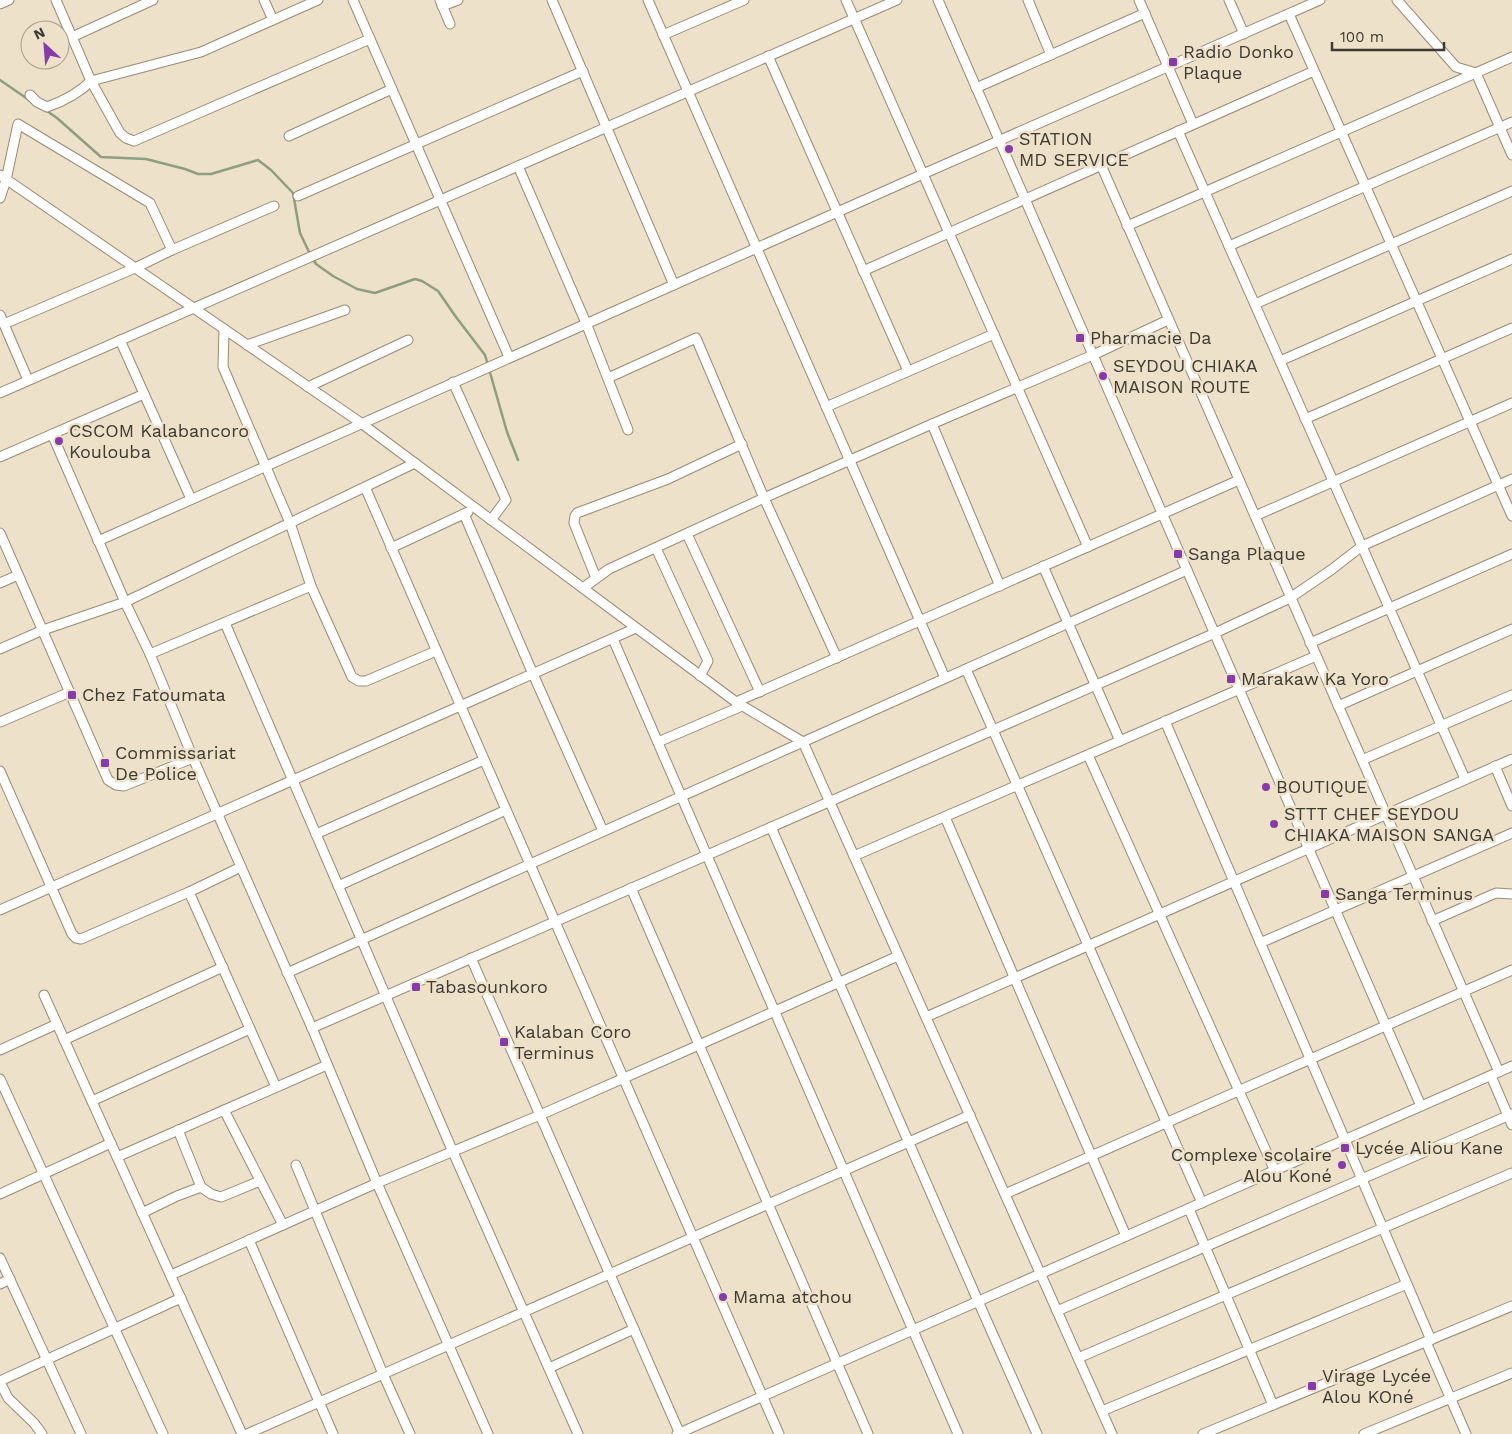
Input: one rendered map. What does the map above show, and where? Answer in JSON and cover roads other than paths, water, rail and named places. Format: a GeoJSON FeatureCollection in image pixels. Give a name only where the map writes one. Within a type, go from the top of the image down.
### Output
{"type":"FeatureCollection","features":[{"type":"Feature","properties":{"kind":"street"},"geometry":{"type":"LineString","coordinates":[[0,4],[9,0]]}},
{"type":"Feature","properties":{"kind":"street"},"geometry":{"type":"LineString","coordinates":[[56,0],[91,81],[120,133],[134,141],[370,38]]}},
{"type":"Feature","properties":{"kind":"street"},"geometry":{"type":"LineString","coordinates":[[72,37],[152,0]]}},
{"type":"Feature","properties":{"kind":"street"},"geometry":{"type":"LineString","coordinates":[[264,0],[273,20]]}},
{"type":"Feature","properties":{"kind":"street"},"geometry":{"type":"LineString","coordinates":[[30,95],[37,102],[47,107],[64,101],[81,91],[91,81],[201,52],[318,0]]}},
{"type":"Feature","properties":{"kind":"street"},"geometry":{"type":"LineString","coordinates":[[353,0],[509,357]]}},
{"type":"Feature","properties":{"kind":"street"},"geometry":{"type":"LineString","coordinates":[[450,24],[441,3],[458,0]]}},
{"type":"Feature","properties":{"kind":"street"},"geometry":{"type":"LineString","coordinates":[[552,0],[674,284]]}},
{"type":"Feature","properties":{"kind":"street"},"geometry":{"type":"LineString","coordinates":[[648,0],[945,678]]}},
{"type":"Feature","properties":{"kind":"street"},"geometry":{"type":"LineString","coordinates":[[663,35],[743,0]]}},
{"type":"Feature","properties":{"kind":"street"},"geometry":{"type":"LineString","coordinates":[[846,0],[1088,547]]}},
{"type":"Feature","properties":{"kind":"street"},"geometry":{"type":"LineString","coordinates":[[0,392],[897,0]]}},
{"type":"Feature","properties":{"kind":"street"},"geometry":{"type":"LineString","coordinates":[[938,0],[1421,1106]]}},
{"type":"Feature","properties":{"kind":"street"},"geometry":{"type":"LineString","coordinates":[[1028,0],[1051,55]]}},
{"type":"Feature","properties":{"kind":"street"},"geometry":{"type":"LineString","coordinates":[[1139,0],[1193,124]]}},
{"type":"Feature","properties":{"kind":"street"},"geometry":{"type":"LineString","coordinates":[[1229,0],[1244,34]]}},
{"type":"Feature","properties":{"kind":"street"},"geometry":{"type":"LineString","coordinates":[[98,540],[1320,0]]}},
{"type":"Feature","properties":{"kind":"street"},"geometry":{"type":"LineString","coordinates":[[1397,0],[1456,67],[1476,73],[1512,155]]}},
{"type":"Feature","properties":{"kind":"street"},"geometry":{"type":"LineString","coordinates":[[976,88],[1145,13]]}},
{"type":"Feature","properties":{"kind":"street"},"geometry":{"type":"LineString","coordinates":[[1288,14],[1512,516]]}},
{"type":"Feature","properties":{"kind":"street"},"geometry":{"type":"LineString","coordinates":[[768,56],[908,371]]}},
{"type":"Feature","properties":{"kind":"street"},"geometry":{"type":"LineString","coordinates":[[1127,226],[1512,57]]}},
{"type":"Feature","properties":{"kind":"street"},"geometry":{"type":"LineString","coordinates":[[863,271],[1314,71]]}},
{"type":"Feature","properties":{"kind":"street"},"geometry":{"type":"LineString","coordinates":[[298,196],[583,72]]}},
{"type":"Feature","properties":{"kind":"street"},"geometry":{"type":"LineString","coordinates":[[289,136],[392,90]]}},
{"type":"Feature","properties":{"kind":"street"},"geometry":{"type":"LineString","coordinates":[[1229,246],[1512,122]]}},
{"type":"Feature","properties":{"kind":"street"},"geometry":{"type":"LineString","coordinates":[[0,198],[3,177],[18,124],[150,203],[172,250]]}},
{"type":"Feature","properties":{"kind":"street"},"geometry":{"type":"LineString","coordinates":[[1178,131],[1465,779]]}},
{"type":"Feature","properties":{"kind":"street"},"geometry":{"type":"LineString","coordinates":[[1100,165],[1463,992],[1495,1074],[1512,1125]]}},
{"type":"Feature","properties":{"kind":"street"},"geometry":{"type":"LineString","coordinates":[[518,166],[586,323],[628,430]]}},
{"type":"Feature","properties":{"kind":"street"},"geometry":{"type":"LineString","coordinates":[[3,177],[361,423],[739,704],[803,742],[1112,1434]]}},
{"type":"Feature","properties":{"kind":"street"},"geometry":{"type":"LineString","coordinates":[[1255,304],[1512,191]]}},
{"type":"Feature","properties":{"kind":"street"},"geometry":{"type":"LineString","coordinates":[[28,380],[2,319],[135,268],[274,206]]}},
{"type":"Feature","properties":{"kind":"street"},"geometry":{"type":"LineString","coordinates":[[1280,361],[1512,259]]}},
{"type":"Feature","properties":{"kind":"street"},"geometry":{"type":"LineString","coordinates":[[247,345],[345,310]]}},
{"type":"Feature","properties":{"kind":"street"},"geometry":{"type":"LineString","coordinates":[[583,588],[609,569],[932,424],[1094,356],[1168,320]]}},
{"type":"Feature","properties":{"kind":"street"},"geometry":{"type":"LineString","coordinates":[[1306,419],[1512,328]]}},
{"type":"Feature","properties":{"kind":"street"},"geometry":{"type":"LineString","coordinates":[[224,329],[223,367],[290,523],[311,586],[352,677],[355,680],[366,681],[436,651]]}},
{"type":"Feature","properties":{"kind":"street"},"geometry":{"type":"LineString","coordinates":[[826,407],[994,334]]}},
{"type":"Feature","properties":{"kind":"street"},"geometry":{"type":"LineString","coordinates":[[608,378],[696,338],[764,498],[837,658]]}},
{"type":"Feature","properties":{"kind":"street"},"geometry":{"type":"LineString","coordinates":[[120,340],[191,499]]}},
{"type":"Feature","properties":{"kind":"street"},"geometry":{"type":"LineString","coordinates":[[308,387],[408,340]]}},
{"type":"Feature","properties":{"kind":"street"},"geometry":{"type":"LineString","coordinates":[[453,382],[506,500],[491,520]]}},
{"type":"Feature","properties":{"kind":"street"},"geometry":{"type":"LineString","coordinates":[[0,456],[144,394]]}},
{"type":"Feature","properties":{"kind":"street"},"geometry":{"type":"LineString","coordinates":[[1255,516],[1512,403]]}},
{"type":"Feature","properties":{"kind":"street"},"geometry":{"type":"LineString","coordinates":[[932,424],[1000,586]]}},
{"type":"Feature","properties":{"kind":"street"},"geometry":{"type":"LineString","coordinates":[[52,434],[125,602],[150,654],[377,1183],[488,1434]]}},
{"type":"Feature","properties":{"kind":"street"},"geometry":{"type":"LineString","coordinates":[[596,578],[574,523],[577,513],[668,479],[742,444]]}},
{"type":"Feature","properties":{"kind":"street"},"geometry":{"type":"LineString","coordinates":[[0,649],[43,630],[125,602],[415,463]]}},
{"type":"Feature","properties":{"kind":"street"},"geometry":{"type":"LineString","coordinates":[[312,1028],[1214,633],[1290,598],[1362,546],[1512,479]]}},
{"type":"Feature","properties":{"kind":"street"},"geometry":{"type":"LineString","coordinates":[[658,742],[739,704],[760,692],[1239,480]]}},
{"type":"Feature","properties":{"kind":"street"},"geometry":{"type":"LineString","coordinates":[[365,487],[779,1434]]}},
{"type":"Feature","properties":{"kind":"street"},"geometry":{"type":"LineString","coordinates":[[391,548],[475,508]]}},
{"type":"Feature","properties":{"kind":"street"},"geometry":{"type":"LineString","coordinates":[[464,514],[603,831]]}},
{"type":"Feature","properties":{"kind":"street"},"geometry":{"type":"LineString","coordinates":[[0,533],[108,780],[116,785],[124,786],[193,758]]}},
{"type":"Feature","properties":{"kind":"street"},"geometry":{"type":"LineString","coordinates":[[687,534],[760,692]]}},
{"type":"Feature","properties":{"kind":"street"},"geometry":{"type":"LineString","coordinates":[[656,548],[708,661],[700,676]]}},
{"type":"Feature","properties":{"kind":"street"},"geometry":{"type":"LineString","coordinates":[[1310,643],[1512,554]]}},
{"type":"Feature","properties":{"kind":"street"},"geometry":{"type":"LineString","coordinates":[[1043,566],[1120,741]]}},
{"type":"Feature","properties":{"kind":"street"},"geometry":{"type":"LineString","coordinates":[[287,973],[1187,570]]}},
{"type":"Feature","properties":{"kind":"street"},"geometry":{"type":"LineString","coordinates":[[0,583],[18,575]]}},
{"type":"Feature","properties":{"kind":"street"},"geometry":{"type":"LineString","coordinates":[[150,654],[311,586]]}},
{"type":"Feature","properties":{"kind":"street"},"geometry":{"type":"LineString","coordinates":[[225,623],[453,1152],[578,1434]]}},
{"type":"Feature","properties":{"kind":"street"},"geometry":{"type":"LineString","coordinates":[[0,910],[636,628]]}},
{"type":"Feature","properties":{"kind":"street"},"geometry":{"type":"LineString","coordinates":[[1338,706],[1512,629]]}},
{"type":"Feature","properties":{"kind":"street"},"geometry":{"type":"LineString","coordinates":[[613,638],[958,1434]]}},
{"type":"Feature","properties":{"kind":"street"},"geometry":{"type":"LineString","coordinates":[[854,856],[1316,656]]}},
{"type":"Feature","properties":{"kind":"street"},"geometry":{"type":"LineString","coordinates":[[966,668],[1202,1203]]}},
{"type":"Feature","properties":{"kind":"street"},"geometry":{"type":"LineString","coordinates":[[0,722],[70,692]]}},
{"type":"Feature","properties":{"kind":"street"},"geometry":{"type":"LineString","coordinates":[[1362,760],[1512,695]]}},
{"type":"Feature","properties":{"kind":"street"},"geometry":{"type":"LineString","coordinates":[[1165,721],[1407,1284],[1466,1434]]}},
{"type":"Feature","properties":{"kind":"street"},"geometry":{"type":"LineString","coordinates":[[1088,755],[1275,1171]]}},
{"type":"Feature","properties":{"kind":"street"},"geometry":{"type":"LineString","coordinates":[[926,1017],[1512,758]]}},
{"type":"Feature","properties":{"kind":"street"},"geometry":{"type":"LineString","coordinates":[[316,834],[484,760]]}},
{"type":"Feature","properties":{"kind":"street"},"geometry":{"type":"LineString","coordinates":[[1495,766],[1512,806]]}},
{"type":"Feature","properties":{"kind":"street"},"geometry":{"type":"LineString","coordinates":[[0,771],[72,934],[76,938],[80,939],[242,867]]}},
{"type":"Feature","properties":{"kind":"street"},"geometry":{"type":"LineString","coordinates":[[338,886],[506,810]]}},
{"type":"Feature","properties":{"kind":"street"},"geometry":{"type":"LineString","coordinates":[[945,817],[1126,1236]]}},
{"type":"Feature","properties":{"kind":"street"},"geometry":{"type":"LineString","coordinates":[[771,827],[978,1302],[1038,1434]]}},
{"type":"Feature","properties":{"kind":"street"},"geometry":{"type":"LineString","coordinates":[[1260,943],[1512,833]]}},
{"type":"Feature","properties":{"kind":"street"},"geometry":{"type":"LineString","coordinates":[[631,888],[868,1434]]}},
{"type":"Feature","properties":{"kind":"street"},"geometry":{"type":"LineString","coordinates":[[189,892],[276,1087]]}},
{"type":"Feature","properties":{"kind":"street"},"geometry":{"type":"LineString","coordinates":[[1432,920],[1496,893],[1511,896]]}},
{"type":"Feature","properties":{"kind":"street"},"geometry":{"type":"LineString","coordinates":[[170,1276],[377,1183],[540,1115],[898,956]]}},
{"type":"Feature","properties":{"kind":"street"},"geometry":{"type":"LineString","coordinates":[[471,958],[679,1434],[1512,1066]]}},
{"type":"Feature","properties":{"kind":"street"},"geometry":{"type":"LineString","coordinates":[[64,1040],[223,967]]}},
{"type":"Feature","properties":{"kind":"street"},"geometry":{"type":"LineString","coordinates":[[1005,1194],[1512,970]]}},
{"type":"Feature","properties":{"kind":"street"},"geometry":{"type":"LineString","coordinates":[[44,995],[242,1434]]}},
{"type":"Feature","properties":{"kind":"street"},"geometry":{"type":"LineString","coordinates":[[0,1050],[56,1024]]}},
{"type":"Feature","properties":{"kind":"street"},"geometry":{"type":"LineString","coordinates":[[92,1101],[250,1029]]}},
{"type":"Feature","properties":{"kind":"street"},"geometry":{"type":"LineString","coordinates":[[117,1157],[327,1064]]}},
{"type":"Feature","properties":{"kind":"street"},"geometry":{"type":"LineString","coordinates":[[0,1079],[163,1434]]}},
{"type":"Feature","properties":{"kind":"street"},"geometry":{"type":"LineString","coordinates":[[224,1110],[282,1225]]}},
{"type":"Feature","properties":{"kind":"street"},"geometry":{"type":"LineString","coordinates":[[247,1434],[970,1115]]}},
{"type":"Feature","properties":{"kind":"street"},"geometry":{"type":"LineString","coordinates":[[1058,1311],[1510,1115]]}},
{"type":"Feature","properties":{"kind":"street"},"geometry":{"type":"LineString","coordinates":[[178,1130],[202,1187],[211,1194],[221,1198],[260,1181]]}},
{"type":"Feature","properties":{"kind":"street"},"geometry":{"type":"LineString","coordinates":[[0,1194],[111,1143]]}},
{"type":"Feature","properties":{"kind":"street"},"geometry":{"type":"LineString","coordinates":[[296,1165],[410,1434]]}},
{"type":"Feature","properties":{"kind":"street"},"geometry":{"type":"LineString","coordinates":[[1078,1358],[1512,1173]]}},
{"type":"Feature","properties":{"kind":"street"},"geometry":{"type":"LineString","coordinates":[[142,1213],[177,1196],[202,1187]]}},
{"type":"Feature","properties":{"kind":"street"},"geometry":{"type":"LineString","coordinates":[[1189,1208],[1273,1405]]}},
{"type":"Feature","properties":{"kind":"street"},"geometry":{"type":"LineString","coordinates":[[249,1240],[333,1434]]}},
{"type":"Feature","properties":{"kind":"street"},"geometry":{"type":"LineString","coordinates":[[0,1258],[81,1434]]}},
{"type":"Feature","properties":{"kind":"street"},"geometry":{"type":"LineString","coordinates":[[0,1284],[10,1279]]}},
{"type":"Feature","properties":{"kind":"street"},"geometry":{"type":"LineString","coordinates":[[1102,1411],[1407,1284]]}},
{"type":"Feature","properties":{"kind":"street"},"geometry":{"type":"LineString","coordinates":[[42,1434],[34,1423],[8,1398],[0,1381],[181,1298]]}},
{"type":"Feature","properties":{"kind":"street"},"geometry":{"type":"LineString","coordinates":[[1202,1434],[1512,1306]]}},
{"type":"Feature","properties":{"kind":"street"},"geometry":{"type":"LineString","coordinates":[[549,1368],[634,1329]]}},
{"type":"Feature","properties":{"kind":"street"},"geometry":{"type":"LineString","coordinates":[[1364,1434],[1512,1373]]}},
{"type":"Feature","properties":{"kind":"waterway"},"geometry":{"type":"LineString","coordinates":[[0,80],[29,100]]}},
{"type":"Feature","properties":{"kind":"waterway"},"geometry":{"type":"LineString","coordinates":[[44,109],[101,157],[146,159],[198,174],[211,174],[258,160],[271,170],[293,193],[300,233],[310,254]]}},
{"type":"Feature","properties":{"kind":"waterway"},"geometry":{"type":"LineString","coordinates":[[313,259],[316,264],[333,276],[357,289],[375,293],[415,279],[438,291],[485,355],[507,432],[518,460]]}},
{"type":"Feature","properties":{"kind":"place","name":"Radio Donko Plaque"},"geometry":{"type":"Point","coordinates":[1173,62]}},
{"type":"Feature","properties":{"kind":"place","name":"STATION MD SERVICE"},"geometry":{"type":"Point","coordinates":[1009,149]}},
{"type":"Feature","properties":{"kind":"place","name":"Pharmacie Da"},"geometry":{"type":"Point","coordinates":[1080,338]}},
{"type":"Feature","properties":{"kind":"place","name":"SEYDOU CHIAKA MAISON ROUTE"},"geometry":{"type":"Point","coordinates":[1103,376]}},
{"type":"Feature","properties":{"kind":"place","name":"CSCOM Kalabancoro Koulouba"},"geometry":{"type":"Point","coordinates":[59,441]}},
{"type":"Feature","properties":{"kind":"place","name":"Sanga Plaque"},"geometry":{"type":"Point","coordinates":[1178,554]}},
{"type":"Feature","properties":{"kind":"place","name":"Marakaw Ka Yoro"},"geometry":{"type":"Point","coordinates":[1231,679]}},
{"type":"Feature","properties":{"kind":"place","name":"Chez Fatoumata"},"geometry":{"type":"Point","coordinates":[72,695]}},
{"type":"Feature","properties":{"kind":"place","name":"Commissariat De Police"},"geometry":{"type":"Point","coordinates":[105,763]}},
{"type":"Feature","properties":{"kind":"place","name":"BOUTIQUE"},"geometry":{"type":"Point","coordinates":[1266,787]}},
{"type":"Feature","properties":{"kind":"place","name":"STTT CHEF SEYDOU CHIAKA MAISON SANGA"},"geometry":{"type":"Point","coordinates":[1274,824]}},
{"type":"Feature","properties":{"kind":"place","name":"Sanga Terminus"},"geometry":{"type":"Point","coordinates":[1325,894]}},
{"type":"Feature","properties":{"kind":"place","name":"Tabasounkoro"},"geometry":{"type":"Point","coordinates":[416,987]}},
{"type":"Feature","properties":{"kind":"place","name":"Kalaban Coro Terminus"},"geometry":{"type":"Point","coordinates":[504,1042]}},
{"type":"Feature","properties":{"kind":"place","name":"Lycée Aliou Kane"},"geometry":{"type":"Point","coordinates":[1345,1148]}},
{"type":"Feature","properties":{"kind":"place","name":"Complexe scolaire Alou Koné"},"geometry":{"type":"Point","coordinates":[1342,1165]}},
{"type":"Feature","properties":{"kind":"place","name":"Mama atchou"},"geometry":{"type":"Point","coordinates":[723,1297]}},
{"type":"Feature","properties":{"kind":"place","name":"Virage Lycée Alou KOné"},"geometry":{"type":"Point","coordinates":[1312,1386]}}]}
